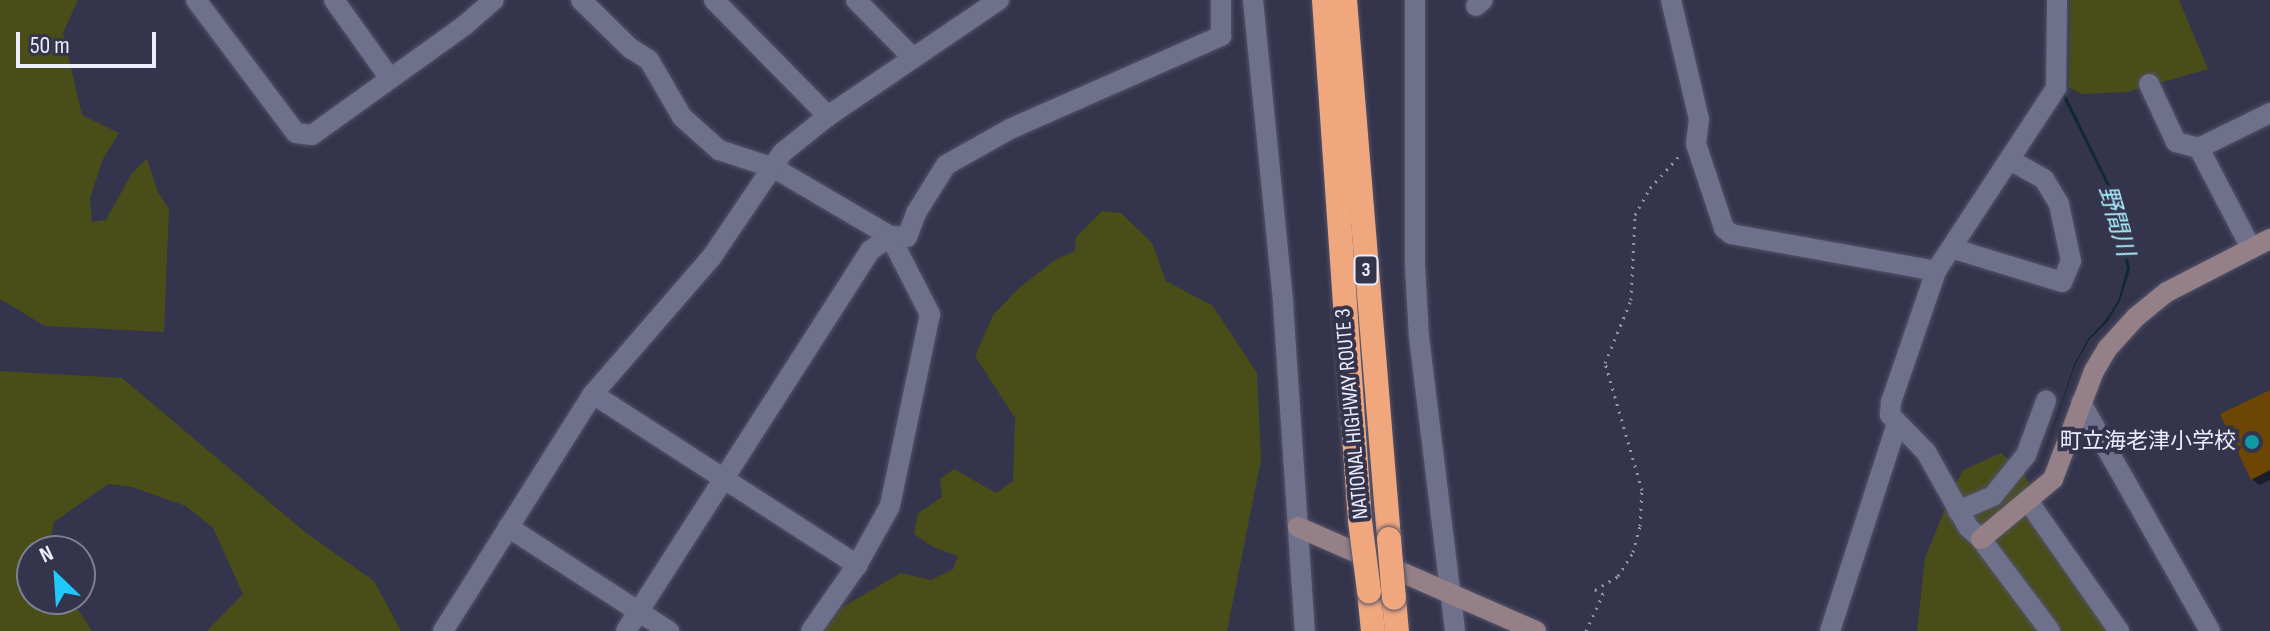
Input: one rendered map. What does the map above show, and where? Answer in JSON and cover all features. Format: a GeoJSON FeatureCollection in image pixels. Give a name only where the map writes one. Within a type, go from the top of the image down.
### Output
{"type":"FeatureCollection","features":[{"type":"Feature","properties":{"kind":"highway","name":"NATIONAL HIGHWAY ROUTE 3"},"geometry":{"type":"LineString","coordinates":[[1324,0],[1360,521],[1373,631]]}},
{"type":"Feature","properties":{"kind":"highway","name":"NATIONAL HIGHWAY ROUTE 3"},"geometry":{"type":"LineString","coordinates":[[1345,0],[1397,631]]}},
{"type":"Feature","properties":{"kind":"street"},"geometry":{"type":"LineString","coordinates":[[196,0],[296,133],[312,135],[465,25],[494,0]]}},
{"type":"Feature","properties":{"kind":"street"},"geometry":{"type":"LineString","coordinates":[[334,0],[389,77]]}},
{"type":"Feature","properties":{"kind":"street"},"geometry":{"type":"LineString","coordinates":[[581,0],[603,9],[630,48],[649,60],[682,117],[719,150],[774,168],[890,236],[907,237],[916,213],[946,165],[1010,129],[1221,36],[1221,0]]}},
{"type":"Feature","properties":{"kind":"street"},"geometry":{"type":"LineString","coordinates":[[714,0],[828,116]]}},
{"type":"Feature","properties":{"kind":"street"},"geometry":{"type":"LineString","coordinates":[[856,0],[912,57]]}},
{"type":"Feature","properties":{"kind":"street"},"geometry":{"type":"LineString","coordinates":[[443,631],[593,394],[711,258],[782,153],[828,116],[998,0]]}},
{"type":"Feature","properties":{"kind":"street"},"geometry":{"type":"LineString","coordinates":[[1253,0],[1283,303],[1305,631]]}},
{"type":"Feature","properties":{"kind":"street"},"geometry":{"type":"LineString","coordinates":[[1415,0],[1415,266],[1419,337],[1455,631]]}},
{"type":"Feature","properties":{"kind":"street"},"geometry":{"type":"LineString","coordinates":[[1671,0],[1699,119],[1696,144],[1720,221],[1731,234],[1936,271]]}},
{"type":"Feature","properties":{"kind":"street"},"geometry":{"type":"LineString","coordinates":[[2050,631],[1958,511],[1926,452],[1890,415],[1891,402],[1936,271],[1954,249],[2056,88],[2057,0]]}},
{"type":"Feature","properties":{"kind":"street"},"geometry":{"type":"LineString","coordinates":[[2149,84],[2176,142],[2199,148],[2270,113]]}},
{"type":"Feature","properties":{"kind":"street"},"geometry":{"type":"LineString","coordinates":[[2199,148],[2251,248]]}},
{"type":"Feature","properties":{"kind":"street"},"geometry":{"type":"LineString","coordinates":[[1954,249],[2062,282],[2071,261],[2059,204],[2044,179],[2010,160]]}},
{"type":"Feature","properties":{"kind":"street"},"geometry":{"type":"LineString","coordinates":[[626,631],[871,250],[890,236]]}},
{"type":"Feature","properties":{"kind":"street"},"geometry":{"type":"LineString","coordinates":[[811,631],[857,565],[890,506],[930,314],[890,236]]}},
{"type":"Feature","properties":{"kind":"street"},"geometry":{"type":"LineString","coordinates":[[1981,539],[2053,479],[2063,460],[2081,403],[2107,349],[2136,317],[2167,292],[2270,239]]}},
{"type":"Feature","properties":{"kind":"street"},"geometry":{"type":"LineString","coordinates":[[593,394],[857,565]]}},
{"type":"Feature","properties":{"kind":"street"},"geometry":{"type":"LineString","coordinates":[[1958,511],[1993,496],[2026,455],[2046,401]]}},
{"type":"Feature","properties":{"kind":"street"},"geometry":{"type":"LineString","coordinates":[[2081,403],[2210,631]]}},
{"type":"Feature","properties":{"kind":"street"},"geometry":{"type":"LineString","coordinates":[[1830,631],[1897,424]]}},
{"type":"Feature","properties":{"kind":"street"},"geometry":{"type":"LineString","coordinates":[[2028,501],[2119,631]]}},
{"type":"Feature","properties":{"kind":"street"},"geometry":{"type":"LineString","coordinates":[[508,527],[669,631]]}},
{"type":"Feature","properties":{"kind":"street"},"geometry":{"type":"LineString","coordinates":[[1298,527],[1536,631]]}},
{"type":"Feature","properties":{"kind":"path"},"geometry":{"type":"LineString","coordinates":[[1586,631],[1603,594],[1595,590],[1618,576],[1633,552],[1640,526],[1642,490],[1605,363],[1631,300],[1635,215],[1650,188],[1676,158],[1696,144]]}},
{"type":"Feature","properties":{"kind":"green space"},"geometry":{"type":"Polygon","coordinates":[[[0,0],[78,0],[63,33],[82,115],[119,133],[103,159],[90,198],[92,222],[106,220],[132,173],[147,159],[158,192],[169,209],[164,332],[45,326],[0,299],[0,0]]]}},
{"type":"Feature","properties":{"kind":"green space"},"geometry":{"type":"Polygon","coordinates":[[[2070,0],[2179,0],[2208,69],[2128,92],[2081,94],[2069,87],[2070,0]]]}},
{"type":"Feature","properties":{"kind":"green space"},"geometry":{"type":"Polygon","coordinates":[[[1102,211],[1121,213],[1152,243],[1166,281],[1213,306],[1257,373],[1261,460],[1227,631],[824,631],[842,607],[901,573],[931,580],[953,569],[958,556],[933,547],[914,534],[918,513],[942,497],[940,479],[954,469],[996,493],[1013,481],[1015,418],[975,356],[993,315],[1019,288],[1055,260],[1075,251],[1076,237],[1102,211]]]}},
{"type":"Feature","properties":{"kind":"green space"},"geometry":{"type":"Polygon","coordinates":[[[0,371],[122,378],[305,532],[374,581],[401,631],[207,631],[243,594],[213,528],[186,506],[132,487],[108,484],[54,522],[51,535],[16,535],[16,615],[82,615],[92,631],[0,631],[0,371]]]}},
{"type":"Feature","properties":{"kind":"green space"},"geometry":{"type":"Polygon","coordinates":[[[2001,453],[2023,472],[2107,631],[1917,631],[1925,558],[1952,492],[1963,470],[2001,453]]]}},
{"type":"Feature","properties":{"kind":"shaded area","name":"野間川"},"geometry":{"type":"Polygon","coordinates":[[[2066,0],[2065,94],[2115,196],[2130,269],[2120,301],[2107,322],[2089,340],[2075,365],[2037,477],[2074,365],[2088,339],[2118,301],[2127,269],[2112,195],[2062,95],[2066,0]]]}},
{"type":"Feature","properties":{"kind":"building","name":"町立海老津小学校"},"geometry":{"type":"Polygon","coordinates":[[[2270,390],[2270,470],[2251,480],[2220,414],[2270,390]]]}},
{"type":"Feature","properties":{"kind":"place","name":"町立海老津小学校"},"geometry":{"type":"Point","coordinates":[2252,442]}}]}
